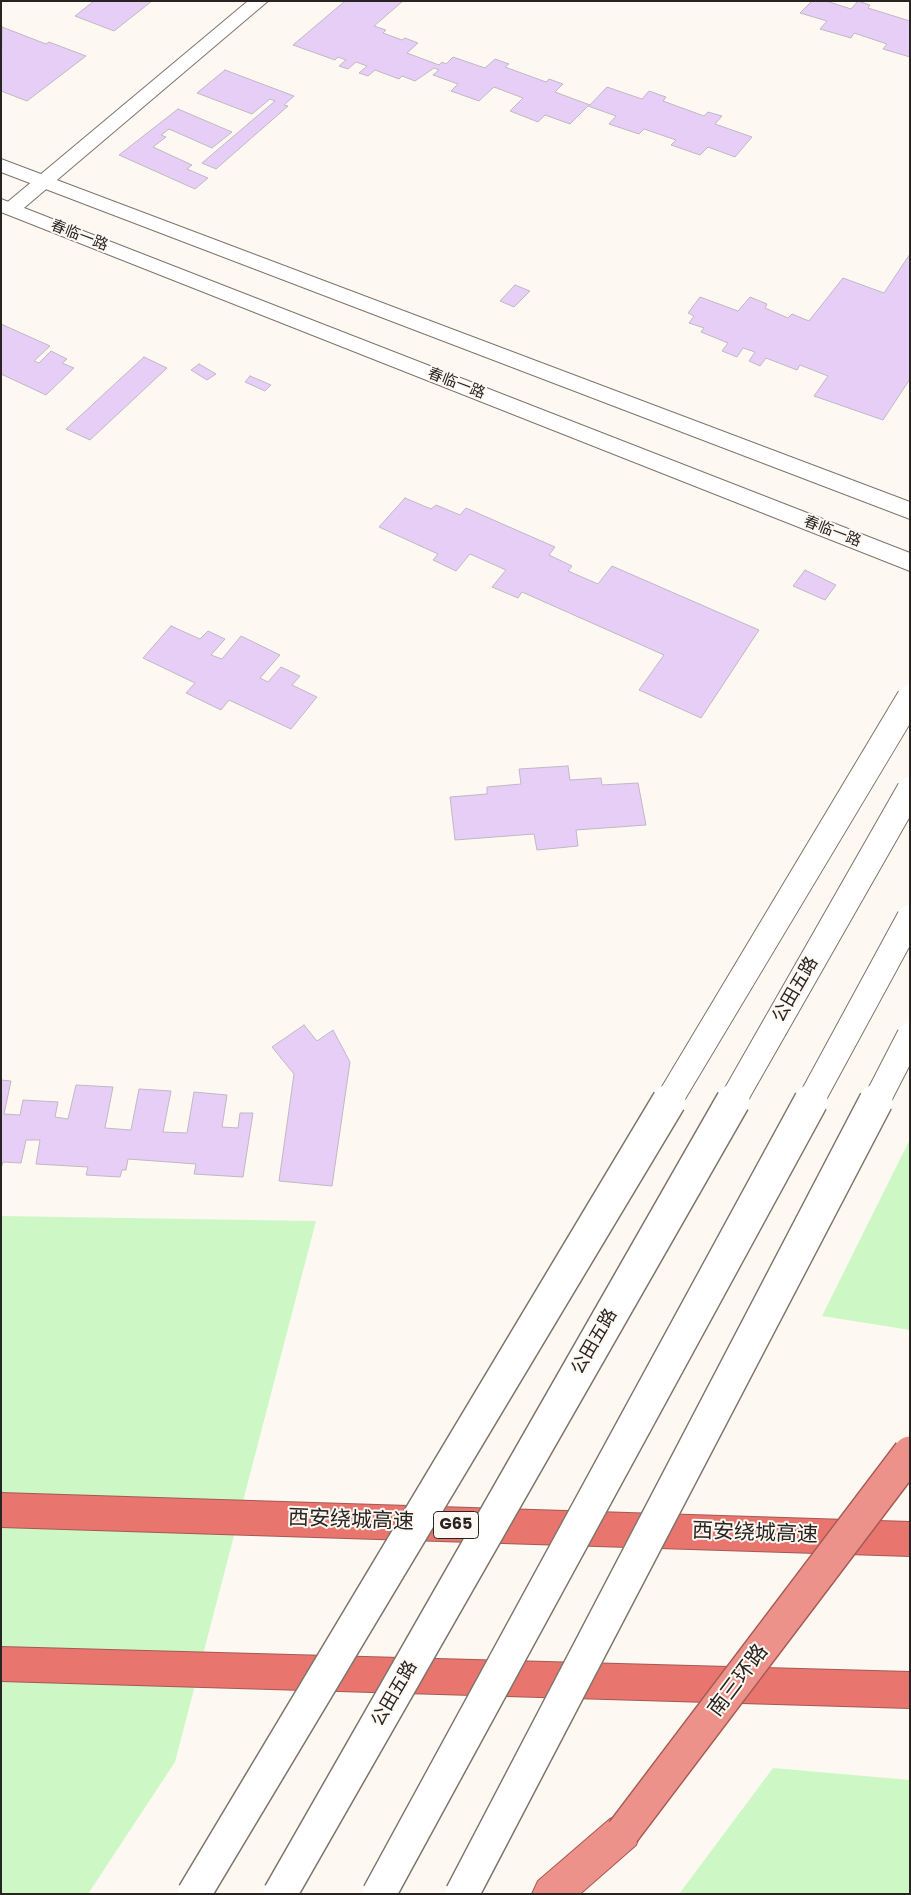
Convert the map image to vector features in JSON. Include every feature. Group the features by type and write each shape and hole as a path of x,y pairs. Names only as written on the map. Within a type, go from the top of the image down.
{"highway":[{"name":"南三环路","path":"551,1894 624,1832 910,1453"},
{"name":"西安绕城高速","path":"1,1510 910,1539"},
{"path":"1,1664 910,1690"}],"main road":[{"path":"6,207 45,181 259,1"},
{"path":"1,164 910,512"},
{"name":"春临一路","path":"6,207 910,562"},
{"path":"194,1894 910,698"},
{"name":"公田五路","path":"280,1894 910,790"},
{"path":"379,1894 910,918"},
{"path":"462,1894 910,1036"}],"green space":[{"path":"910,1139 910,1330 822,1316"},
{"path":"1,1216 316,1221 175,1762 88,1894 1,1894"},
{"path":"773,1768 910,1780 910,1894 679,1894"}],"building":[{"path":"94,1 152,1 114,31 75,16"},
{"path":"345,1 403,1 374,26 386,30 383,33 402,40 405,38 418,43 407,53 439,65 442,62 446,64 453,57 485,68 495,59 509,64 505,67 546,82 549,79 563,84 555,92 590,105 607,87 642,99 649,91 666,97 663,101 704,116 708,112 722,116 715,124 752,137 735,157 708,147 700,155 671,145 676,140 644,129 639,134 609,124 616,116 588,106 570,124 545,115 538,122 510,111 523,98 494,87 479,101 451,91 458,84 433,75 439,70 434,68 415,81 402,76 399,79 375,70 368,76 359,73 367,66 356,62 348,69 339,66 346,60 338,57 335,60 293,45"},
{"path":"812,1 826,1 851,9 858,1 870,5 868,8 910,21 910,57 883,49 887,44 854,33 851,38 820,29 827,21 800,13"},
{"path":"2,27 46,44 49,42 86,56 27,101 1,91"},
{"path":"225,70 294,96 284,105 288,106 216,169 202,163 275,101 270,99 252,114 197,93"},
{"path":"178,109 232,132 212,148 169,129 161,135 166,137 153,147 192,165 187,169 208,178 195,189 119,155"},
{"path":"910,254 910,379 883,420 814,396 828,376 800,365 797,370 766,358 760,366 749,361 755,352 743,348 737,357 722,351 728,343 701,332 704,328 689,323 694,316 688,313 700,297 738,311 750,297 767,304 765,308 788,318 792,314 809,321 843,278 884,293"},
{"path":"515,285 530,291 514,307 500,301"},
{"path":"1,324 50,346 34,361 39,363 51,351 67,359 62,363 74,368 46,395 1,374"},
{"path":"144,357 167,368 90,440 66,429"},
{"path":"199,364 216,374 207,380 191,370"},
{"path":"250,376 271,385 265,391 245,382"},
{"path":"405,498 431,509 436,505 460,515 466,508 555,547 549,555 572,566 568,571 598,584 612,566 759,630 701,718 639,690 664,655 522,592 518,598 492,587 506,570 470,554 456,571 433,560 438,554 379,527"},
{"path":"805,570 836,585 825,600 793,586"},
{"path":"171,626 200,639 208,631 225,639 211,655 222,659 241,636 280,655 260,678 268,682 281,667 300,676 292,685 317,697 291,729 229,700 221,710 186,693 195,683 143,658"},
{"path":"568,766 570,780 601,778 602,785 638,783 646,825 576,830 578,846 537,850 534,834 455,840 450,797 487,794 487,787 521,784 519,769"},
{"path":"304,1025 317,1041 333,1030 350,1062 332,1186 279,1181 294,1074 272,1047"},
{"path":"1,1080 11,1081 4,1114 20,1115 23,1100 58,1102 55,1117 68,1119 76,1085 113,1087 105,1128 131,1130 139,1089 171,1091 163,1132 187,1133 194,1092 227,1095 222,1127 238,1128 240,1113 253,1113 243,1177 194,1174 196,1164 128,1159 126,1170 122,1170 120,1177 86,1175 88,1167 36,1164 40,1140 26,1140 21,1163 3,1162 1,1168"}]}
